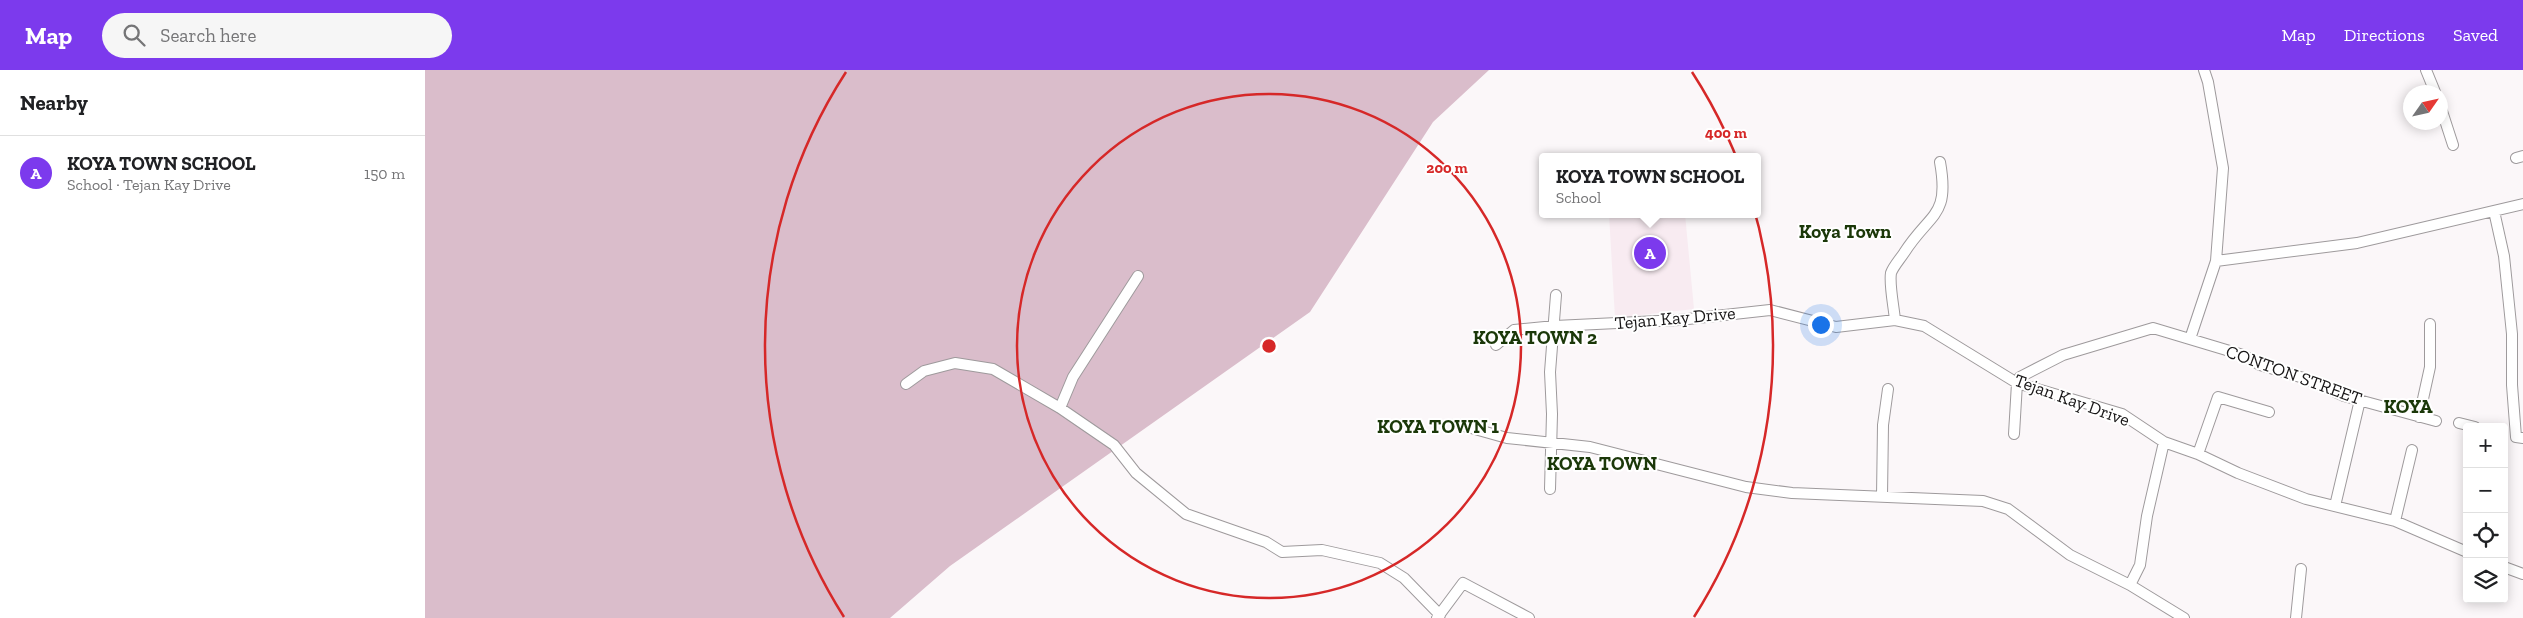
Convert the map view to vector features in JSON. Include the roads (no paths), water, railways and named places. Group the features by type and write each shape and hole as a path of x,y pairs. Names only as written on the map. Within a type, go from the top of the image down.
{"street":[{"path":"2190,339 2216,261 2223,168 2208,82 2204,70"},
{"path":"2426,70 2432,85"},
{"path":"2448,130 2453,145"},
{"path":"1895,320 1891,273 1917,232 1936,214 1942,203 1944,186 1940,162"},
{"path":"2216,261 2357,243 2523,204"},
{"path":"2494,211 2504,256 2512,334 2512,385 2519,437"},
{"path":"1060,408 1073,377 1138,276"},
{"path":"1550,489 1551,372 1556,296"},
{"name":"Tejan Kay Drive","path":"1496,345 1514,330 1555,326 1679,320 1770,310 1836,327 1895,320 1924,326 2017,383 2122,414 2164,442 2198,454 2247,476 2306,499 2395,521 2463,550"},
{"path":"2419,417 2430,367 2430,324"},
{"name":"CONTON STREET","path":"2017,383 2021,377 2063,355 2153,328 2243,355 2260,365 2307,379 2344,396 2436,421"},
{"path":"907,384 924,371 955,363 993,369 1060,408 1114,445 1136,473 1186,514 1266,542 1282,552 1322,550 1380,563 1404,578 1439,616 1463,583 1529,618"},
{"path":"2014,434 2017,383"},
{"path":"1882,496 1883,425 1888,389"},
{"path":"2198,454 2218,397 2269,412"},
{"path":"2335,506 2360,400"},
{"path":"2459,423 2463,424"},
{"path":"1457,424 1507,438 1590,447 1746,487 1792,493 1983,501 2008,509 2070,555 2130,585 2184,618"},
{"path":"2130,585 2140,565 2147,516 2164,442"},
{"path":"2395,521 2412,450"},
{"path":"2508,568 2523,574"},
{"path":"2296,618 2301,569"}],"place":[{"name":"KOYA TOWN SCHOOL","path":"1650,253"}],"district":[{"name":"Koya Town","path":"1845,231"},
{"name":"KOYA TOWN 2","path":"1535,337"},
{"name":"KOYA","path":"2408,406"},
{"name":"KOYA TOWN 1","path":"1438,426"},
{"name":"KOYA TOWN","path":"1602,463"}]}
